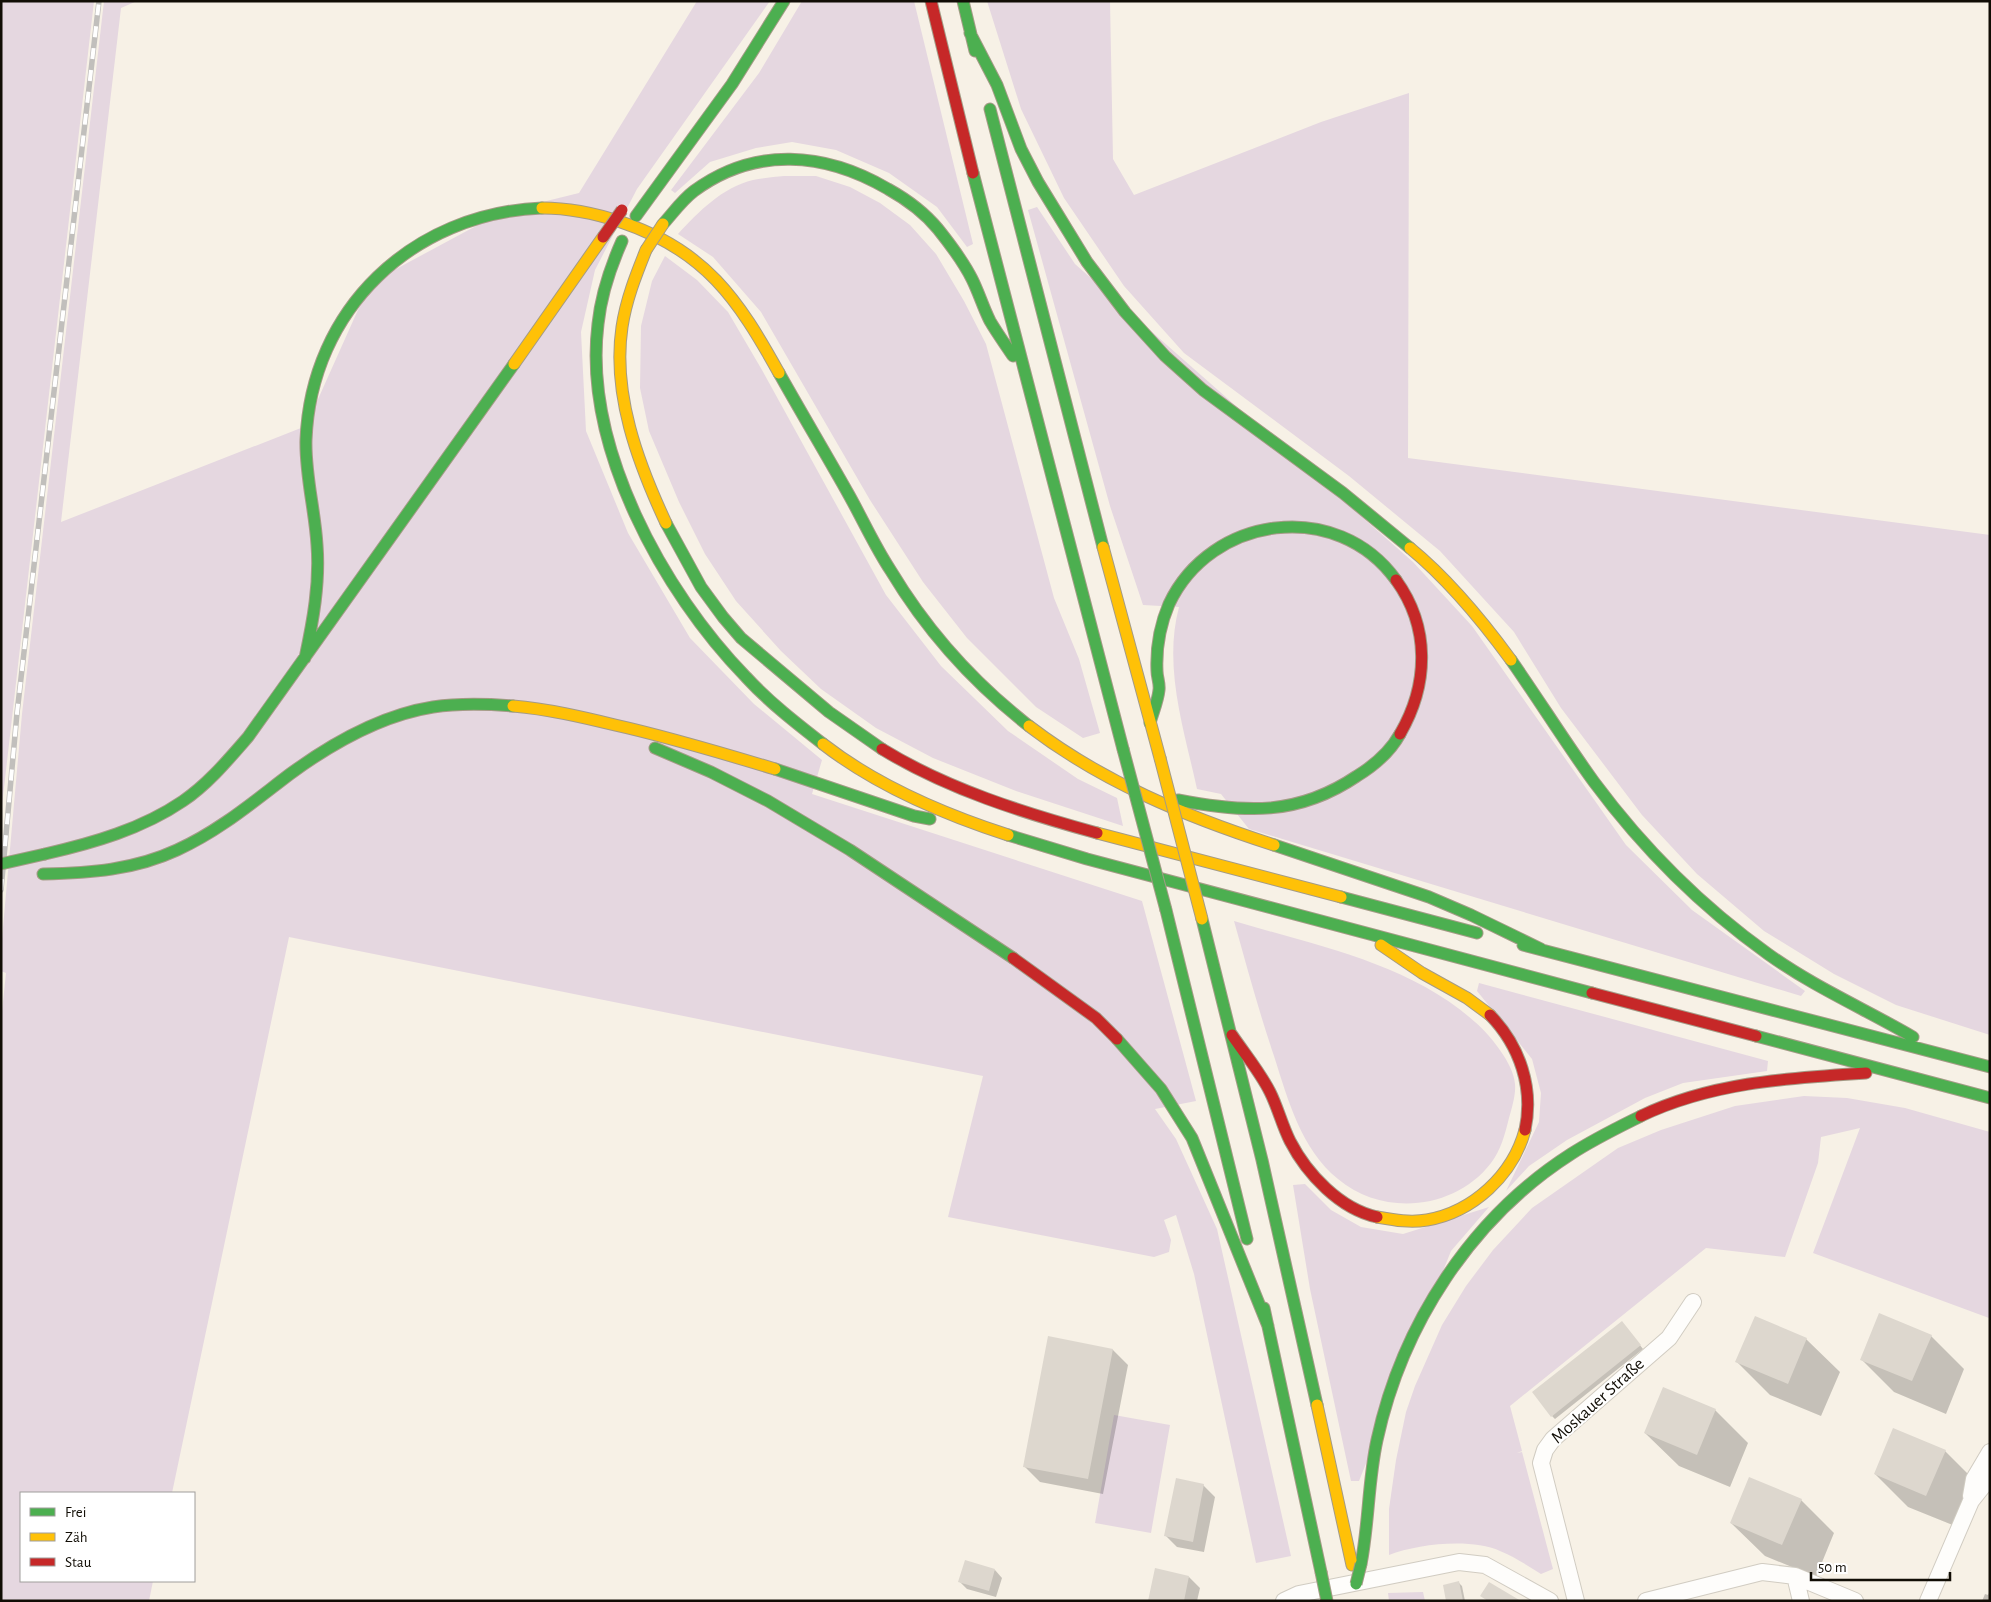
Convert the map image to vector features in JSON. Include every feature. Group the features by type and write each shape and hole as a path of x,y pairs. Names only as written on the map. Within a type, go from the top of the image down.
{"highway":[{"path":"784,1 770,26 636,216 622,241 609,271 600,308 595,361 600,402 619,474 631,507 668,580 695,619 743,676 771,702 806,731 872,776 917,799 1007,835 1097,862 1363,934 1990,1098"},
{"path":"931,1 966,150 1166,910 1222,1133 1268,1326 1328,1601"},
{"path":"963,1 983,80"},
{"path":"970,33 1004,100 1022,151 1044,195 1083,255 1126,314 1166,356 1213,399 1329,484 1413,550 1455,591 1490,631 1576,758 1612,806 1687,890 1719,918 1789,968 1833,995 1870,1013 1945,1055"},
{"path":"988,100 1080,462 1232,1035 1356,1565 1356,1588"},
{"path":"1024,372 993,327 971,277 954,249 936,227 917,209 889,189 854,172 824,162 794,159 765,161 737,170 706,184 681,202 663,224 646,250 633,281 626,308 620,350 625,399 633,441 650,488 670,532 709,599 736,632 823,709 855,732 901,760 943,780 1011,807 1132,844 1990,1067"},
{"path":"1,864 95,842 146,822 183,801 215,774 248,737 603,237 629,203 673,166"},
{"path":"305,658 317,597 318,553 308,471 306,426 313,388 326,349 340,321 370,283 389,267 419,244 458,226 479,218 527,209 552,208 584,211 626,224 671,243 709,273 742,309 891,572 919,614 952,656 980,686 1011,713 1084,765 1127,789 1215,826 1434,899 1541,949"},
{"path":"1127,789 1186,801 1236,808 1270,808 1310,800 1332,792 1364,772 1391,748 1409,718 1418,694 1422,676 1422,638 1401,585 1382,563 1355,543 1327,531 1274,527 1248,533 1225,544 1205,558 1187,575 1172,598 1163,621 1158,646 1157,671 1159,689 1150,722"},
{"path":"39,874 97,872 134,866 171,854 202,838 238,815 317,755 356,735 400,715 432,707 486,703 513,705 583,716 690,743 795,774 914,816 1007,835"},
{"path":"583,716 711,772 768,801 850,850 942,909 1096,1018 1132,1054 1161,1089 1192,1138 1268,1326"},
{"path":"1,870 18,872"},
{"path":"1232,1035 1270,1091 1291,1142 1310,1171 1348,1205 1372,1216 1393,1221 1417,1222 1442,1217 1467,1206 1492,1187 1517,1152 1525,1132 1528,1107 1525,1079 1517,1054 1504,1031 1482,1008 1458,992 1421,972 1363,934"},
{"path":"1356,1565 1367,1536 1372,1463 1380,1429 1403,1356 1430,1300 1458,1260 1484,1227 1516,1196 1553,1164 1593,1139 1679,1100 1730,1086 1778,1079 1891,1072"}],"street":[{"name":"Moskauer Straße","path":"1576,1601 1541,1463 1545,1450 1553,1439 1669,1338 1693,1302"},
{"path":"1971,1501 1974,1479 1990,1452"},
{"path":"1928,1601 1971,1501 1990,1477"},
{"path":"1284,1601 1299,1594 1459,1562 1485,1565 1550,1601"},
{"path":"1646,1601 1665,1599 1762,1572 1795,1576 1855,1601"},
{"path":"1795,1576 1802,1601"}],"shaded area":[{"path":"1,1 94,1 1,814"},
{"path":"104,1 137,1 121,8 61,522 306,426 370,283 502,212 579,193 697,1 770,1 637,189 595,270 581,332 586,431 628,533 690,638 754,704 822,760 812,794 1142,901 1196,1101 1155,1109 1176,1139 1217,1229 1291,1556 1256,1563 1194,1274 1176,1215 1164,1220 1171,1240 1169,1252 1154,1257 948,1217 983,1076 289,937 172,1492 20,1492 20,1582 153,1582 149,1601 1,1601 1,1021 6,973 1,971 1,950 22,714"},
{"path":"802,1 914,1 973,244 967,247 937,207 889,173 836,150 792,142 756,148 710,162 675,193 671,190 759,73"},
{"path":"987,1 1110,1 1113,159 1134,195 1321,122 1409,93 1408,458 1990,535 1990,1035 1896,1005 1834,974 1764,931 1697,874 1642,815 1561,708 1514,632 1440,551 1349,476 1184,353 1124,286 1064,198 1021,109"},
{"path":"784,176 816,176 850,187 880,203 910,225 936,254 964,301 986,344 1054,598 1079,659 1100,733 1083,738 1036,707 967,638 923,582 870,500 761,312 713,257 678,234 712,201 731,188 753,180"},
{"path":"1037,207 1075,264 1413,562 1472,626 1626,845 1692,910 1805,991 1801,996 1249,829 1221,794 1197,789 1181,721 1174,675 1173,652 1179,607 1143,605 1110,506 1028,210"},
{"path":"665,256 697,280 728,312 886,595 941,666 1008,731 1078,779 1117,798 1123,826 1016,791 933,758 876,728 821,689 781,651 736,601 705,554 679,502 649,431 640,388 641,326 652,281"},
{"path":"1234,921 1329,948 1392,971 1421,985 1449,1002 1487,1034 1506,1059 1514,1076 1515,1092 1500,1147 1491,1163 1476,1179 1458,1191 1439,1199 1418,1203 1397,1203 1376,1199 1356,1191 1338,1179 1325,1167 1314,1153 1297,1123 1263,1023"},
{"path":"1479,983 1768,1061 1767,1071 1683,1083 1645,1098 1567,1140 1529,1166 1506,1191 1539,1122 1541,1093 1532,1059 1477,991"},
{"path":"1804,1096 1847,1098 1905,1108 1990,1132 1989,1318 1813,1253 1860,1128 1821,1137 1818,1163 1785,1257 1706,1248 1510,1406 1522,1451 1517,1453 1522,1452 1553,1569 1541,1574 1506,1553 1474,1545 1429,1545 1389,1555 1389,1509 1396,1460 1406,1412 1415,1386 1442,1325 1466,1286 1493,1250 1532,1208 1618,1148 1661,1130 1735,1106"},
{"path":"1305,1184 1331,1210 1361,1227 1403,1234 1489,1207 1451,1251 1359,1481 1351,1481 1310,1289 1293,1185"},
{"path":"1114,1415 1170,1425 1151,1533 1095,1523"},
{"path":"1423,1592 1425,1601 1389,1601 1388,1593"}],"building":[{"path":"1879,1313 1932,1335 1912,1381 1860,1360"},
{"path":"1755,1316 1807,1338 1788,1384 1735,1362"},
{"path":"1622,1321 1641,1345 1551,1417 1532,1392"},
{"path":"1048,1336 1113,1349 1088,1479 1023,1467"},
{"path":"1663,1387 1716,1409 1697,1455 1644,1433"},
{"path":"1893,1428 1946,1450 1926,1496 1874,1474"},
{"path":"1749,1477 1802,1499 1782,1545 1730,1523"},
{"path":"1176,1478 1204,1484 1193,1542 1164,1536"},
{"path":"965,1560 995,1569 989,1591 958,1582"},
{"path":"1155,1568 1189,1576 1184,1601 1148,1601"},
{"path":"1459,1581 1463,1601 1446,1601 1443,1585"},
{"path":"1489,1582 1521,1601 1488,1601 1480,1596"}],"railway":[{"path":"1,890 17,713 99,1"}],"traffic: fast":[{"path":"636,216 732,84 784,1"},
{"path":"963,1 975,51"},
{"path":"970,33 997,85 1021,149 1038,182 1087,262 1125,312 1165,356 1203,390 1343,493 1410,548"},
{"path":"990,109 1103,547"},
{"path":"663,224 694,191 717,176 741,167 766,161 790,159 840,167 895,193 914,206 933,223 965,266 990,321 1013,356"},
{"path":"973,173 1123,749"},
{"path":"305,658 311,630 318,573 316,532 307,466 306,440 312,393 327,349 349,310 378,277 412,249 451,228 495,214 542,208"},
{"path":"622,241 610,271 601,303 598,324 597,371 603,419 616,467 635,514 659,560 686,603 715,642 764,695 823,744"},
{"path":"45,854 99,840 151,820 183,801 217,771 248,737 514,364"},
{"path":"779,373 880,553 905,593 953,655 989,692 1029,726"},
{"path":"666,523 701,587 741,638 829,712 882,749"},
{"path":"1150,723 1157,702 1159,688 1157,654 1159,637 1166,612 1188,574 1214,551 1244,536 1276,528 1309,528 1342,537 1371,554 1396,580"},
{"path":"1511,660 1594,782 1632,830 1696,896 1743,936 1785,966 1913,1037"},
{"path":"43,874 78,873 112,869 145,862 177,850 221,825 322,752 358,732 395,717 414,711 443,706 473,704 513,706"},
{"path":"1178,800 1249,809 1292,805 1335,789 1357,776 1382,758 1400,734"},
{"path":"655,748 711,772 768,801 850,850 1013,958"},
{"path":"1123,749 1166,910"},
{"path":"775,769 914,816 930,819"},
{"path":"1008,835 1087,859 1592,993"},
{"path":"1274,845 1429,897 1541,949"},
{"path":"1,864 45,854"},
{"path":"1341,897 1477,933"},
{"path":"1166,910 1247,1239"},
{"path":"1202,919 1262,1160 1317,1405"},
{"path":"1523,945 1990,1067"},
{"path":"1756,1036 1990,1098"},
{"path":"1117,1039 1161,1089 1192,1138 1268,1326"},
{"path":"1361,1564 1374,1455 1388,1397 1404,1356 1423,1316 1446,1278 1472,1242 1502,1210 1535,1180 1571,1154 1641,1116"},
{"path":"1264,1308 1321,1572"},
{"path":"1356,1584 1361,1564"},
{"path":"1321,1572 1327,1601"}],"traffic: slow":[{"path":"542,208 572,210 611,219 650,233 675,247 716,280 733,300 749,322 779,373"},
{"path":"646,250 663,224"},
{"path":"514,364 603,237"},
{"path":"646,250 626,307 622,327 621,377 624,403 637,452 666,523"},
{"path":"1103,547 1160,758"},
{"path":"1410,548 1438,573 1464,601 1511,660"},
{"path":"513,706 565,714 635,730 775,769"},
{"path":"1029,726 1086,764 1146,796 1177,810 1274,845"},
{"path":"823,744 888,786 959,818 1008,835"},
{"path":"1160,758 1202,919"},
{"path":"1097,833 1341,897"},
{"path":"1381,945 1422,973 1467,998 1490,1015"},
{"path":"1377,1217 1402,1221 1421,1221 1444,1216 1460,1209 1489,1189 1501,1176 1511,1162 1525,1130"},
{"path":"1317,1405 1352,1565"}],"traffic: jam":[{"path":"931,1 973,173"},
{"path":"603,237 622,210"},
{"path":"1396,580 1407,598 1415,617 1420,636 1422,656 1416,695 1410,715 1400,734"},
{"path":"882,749 959,788 1014,808 1097,833"},
{"path":"1013,958 1096,1018 1117,1039"},
{"path":"1592,993 1756,1036"},
{"path":"1490,1015 1509,1040 1522,1068 1528,1099 1525,1130"},
{"path":"1232,1035 1266,1085 1290,1141 1306,1166 1338,1198 1363,1213 1377,1217"},
{"path":"1641,1116 1695,1096 1723,1089 1780,1080 1866,1073"}]}
